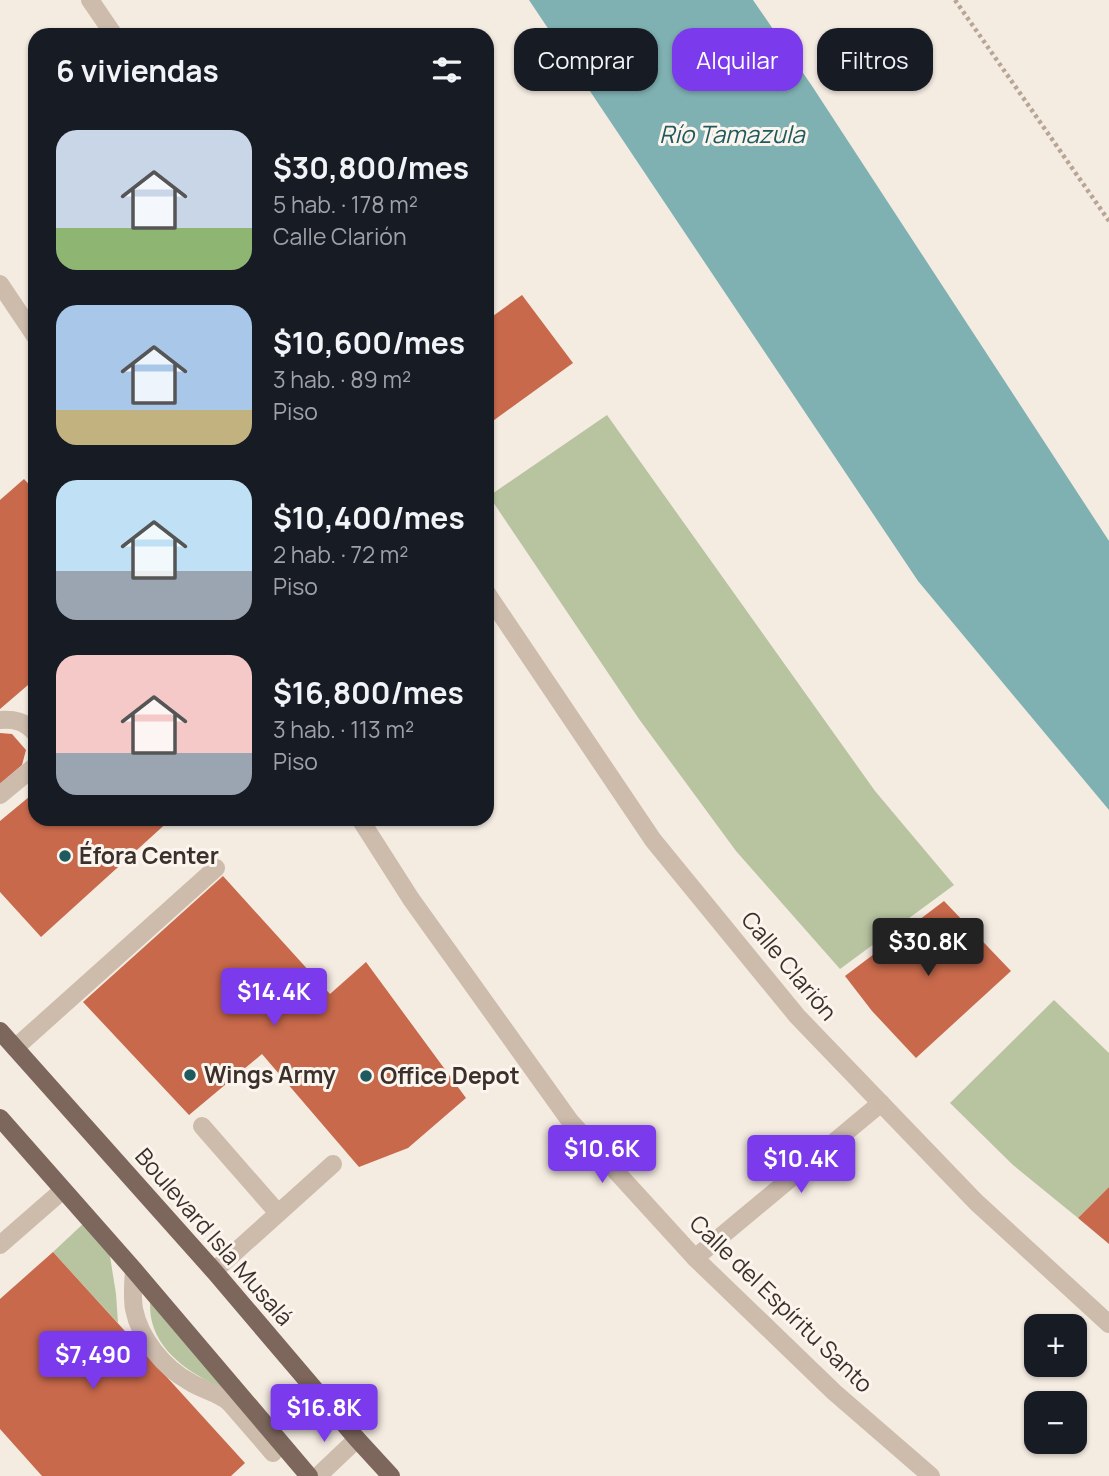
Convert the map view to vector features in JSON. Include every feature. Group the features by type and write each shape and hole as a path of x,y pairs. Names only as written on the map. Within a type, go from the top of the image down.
{"main road":[{"name":"Boulevard Isla Musalá","path":"0,1031 214,1271 388,1475"},
{"path":"0,1118 134,1270 234,1399 309,1476"}],"street":[{"path":"90,0 109,28"},
{"path":"0,285 28,326"},
{"name":"Calle Clarión","path":"494,604 653,840 797,1016 976,1202 1109,1324"},
{"path":"0,720 14,719 28,726"},
{"path":"0,795 28,771"},
{"name":"Calle del Espíritu Santo","path":"364,826 411,899 570,1121 695,1258 834,1392 930,1476"},
{"path":"15,1048 216,868"},
{"path":"695,1258 881,1104"},
{"path":"201,1126 278,1213"},
{"path":"214,1271 333,1164"},
{"path":"0,1245 63,1190"},
{"path":"134,1270 136,1319 148,1342 161,1359 182,1377 234,1399 273,1453"},
{"path":"318,1476 357,1439"}],"path":[{"path":"955,0 1109,221"}],"green space":[{"path":"607,415 875,791 954,885 840,969 736,851 639,719 494,503 494,493"},
{"path":"1054,1000 1109,1053 1109,1187 1078,1218 1013,1165 950,1103"},
{"path":"84,1223 109,1250 118,1323 53,1252"},
{"path":"150,1299 228,1391 193,1372 163,1346 152,1322"}],"water":[{"name":"Río Tamazula","path":"529,0 753,0 772,28 672,28 672,91 803,91 803,73 1109,541 1109,810 918,581 590,91 658,91 658,28 548,28"}],"building":[{"path":"522,295 573,363 494,420 494,315"},
{"path":"24,479 28,483 28,685 0,709 0,500"},
{"path":"0,733 12,734 26,750 22,765 0,784"},
{"name":"Éfora Center","path":"28,798 28,826 163,826 41,937 0,892 0,821"},
{"path":"223,876 330,994 366,962 466,1098 408,1148 359,1167 262,1054 189,1115 83,1002"},
{"path":"944,901 1011,971 916,1058 872,1011 845,976"},
{"path":"1109,1187 1109,1244 1078,1218"},
{"path":"53,1252 245,1463 231,1476 42,1476 0,1429 0,1299"}],"place":[{"name":"Éfora Center","path":"65,856"},
{"name":"Wings Army","path":"190,1075"},
{"name":"Office Depot","path":"366,1076"}]}
